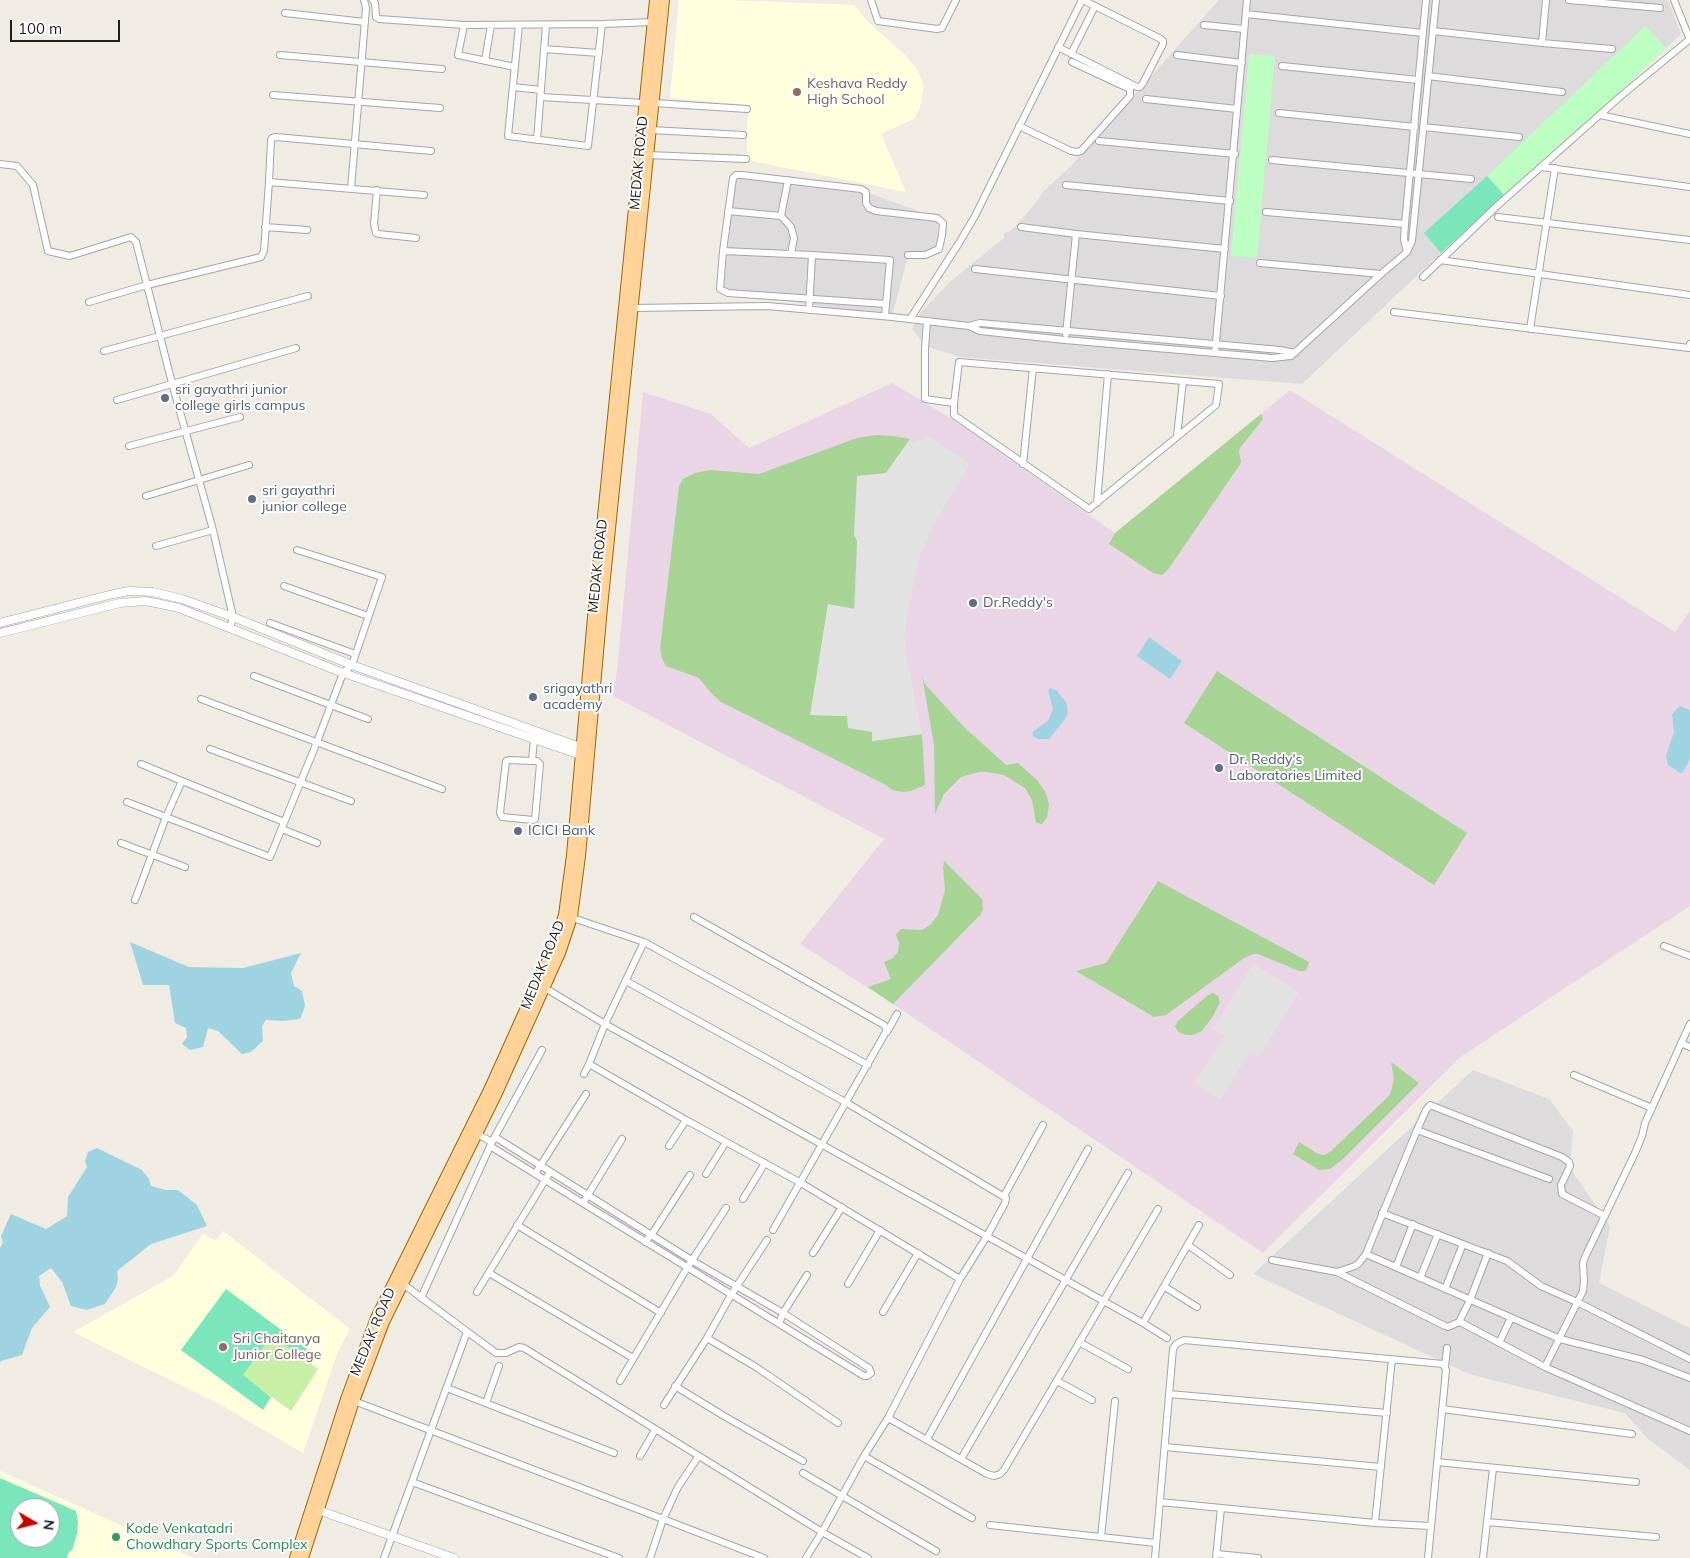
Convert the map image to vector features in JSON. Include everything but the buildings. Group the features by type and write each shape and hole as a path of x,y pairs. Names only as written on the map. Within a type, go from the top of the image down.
{"main road":[{"name":"MEDAK ROAD","path":"295,1558 346,1399 376,1318 489,1090 568,916 580,751 623,365 649,103 655,0"},
{"name":"MEDAK ROAD","path":"303,1558 354,1402 384,1322 477,1134 560,952 580,856 623,365 633,308 651,130 649,103 664,0"}],"street":[{"path":"351,189 366,8 364,0"},
{"path":"373,0 376,17 379,20 464,25 654,22"},
{"path":"871,0 878,21 937,29 942,28 956,0"},
{"path":"910,319 960,243 1058,47 1082,0 1163,41 1140,87 1058,47"},
{"path":"1216,349 1247,0"},
{"path":"1408,252 1404,240 1405,224 1426,0"},
{"path":"633,308 767,306 885,316 969,326 980,331 1065,340 1216,349 1280,350 1295,353 1381,274 1408,252 1412,241 1436,0"},
{"path":"1542,43 1546,0"},
{"path":"1569,0 1660,8"},
{"path":"1423,276 1542,166 1690,40 1674,0"},
{"path":"1071,54 1094,6"},
{"path":"285,13 365,22"},
{"path":"1246,14 1423,33"},
{"path":"519,25 508,136 588,146 602,24"},
{"path":"464,25 458,55 515,67"},
{"path":"485,61 491,25"},
{"path":"537,140 546,25"},
{"path":"1204,25 1244,29"},
{"path":"1433,31 1612,49"},
{"path":"544,49 599,53"},
{"path":"280,55 442,69"},
{"path":"1177,55 1242,63"},
{"path":"1019,126 1072,151 1081,151 1130,96 1130,89 1072,62"},
{"path":"1282,66 1418,80"},
{"path":"1428,76 1562,92"},
{"path":"513,87 593,100 747,109"},
{"path":"273,95 440,108"},
{"path":"1146,99 1237,109"},
{"path":"1279,113 1415,127"},
{"path":"1600,115 1690,134"},
{"path":"1423,127 1519,137"},
{"path":"651,130 744,136"},
{"path":"88,302 147,285 261,257 264,251 272,138 431,151"},
{"path":"1099,141 1234,154"},
{"path":"648,155 746,159"},
{"path":"1272,160 1471,180"},
{"path":"0,164 17,166 33,185 48,251 70,256 131,237 136,242 184,430 213,530 233,618 230,628"},
{"path":"1542,166 1690,187"},
{"path":"1530,329 1555,168"},
{"path":"886,304 728,293 720,289 733,178 736,175 861,190 866,192 866,202 869,208 876,211 937,218 943,222 939,249 925,255 908,255"},
{"path":"781,216 788,180"},
{"path":"269,182 424,195"},
{"path":"1066,185 1230,202"},
{"path":"378,190 374,224 376,232 379,234 416,238"},
{"path":"728,211 781,216 791,227 794,238 792,254"},
{"path":"1266,212 1405,224"},
{"path":"1498,217 1690,240"},
{"path":"266,227 307,230"},
{"path":"1021,227 1225,249"},
{"path":"1065,340 1076,234"},
{"path":"723,251 890,260 885,316"},
{"path":"809,310 812,255"},
{"path":"1440,260 1690,295"},
{"path":"1260,262 1381,274"},
{"path":"975,269 1221,296"},
{"path":"104,351 308,296"},
{"path":"1394,312 1689,348 1690,344"},
{"path":"927,321 925,399 954,403"},
{"path":"969,326 980,323 1066,331 1216,349"},
{"path":"117,400 296,348"},
{"path":"959,362 1219,384 1216,405 1091,508 1088,508 954,416 954,403 959,362"},
{"path":"1023,464 1033,368"},
{"path":"1097,503 1108,374"},
{"path":"1177,436 1183,380"},
{"path":"129,446 184,430 240,417"},
{"path":"146,496 249,465"},
{"path":"156,546 213,530"},
{"path":"127,802 270,857 302,781 343,673 352,665 382,578 297,550"},
{"path":"284,586 368,616"},
{"path":"0,623 113,594 129,591 153,592 182,599 580,751"},
{"path":"0,633 120,603 145,601 179,608 343,673 534,740 580,751"},
{"path":"270,622 355,654"},
{"path":"254,676 368,719"},
{"path":"201,698 442,789"},
{"path":"532,761 534,740"},
{"path":"210,749 302,781 351,801"},
{"path":"506,761 532,761 537,761 540,764 535,819 502,817 500,812 506,761"},
{"path":"141,764 283,825 317,843"},
{"path":"135,900 166,817 182,782"},
{"path":"121,842 185,866"},
{"path":"568,916 644,942 868,1065"},
{"path":"694,917 884,1025 887,1030 886,1033"},
{"path":"584,1074 605,1024 644,942"},
{"path":"1664,946 1690,956"},
{"path":"626,981 846,1103 1006,1198 987,1236 960,1279 888,1418 864,1456 806,1558"},
{"path":"545,988 605,1024 823,1144 1167,1338"},
{"path":"773,1230 897,1014"},
{"path":"1546,1367 1584,1286 1583,1263 1635,1153 1645,1123 1690,1024"},
{"path":"1681,1044 1690,1047"},
{"path":"420,1298 493,1142 542,1050"},
{"path":"589,1064 801,1183 960,1279"},
{"path":"1574,1075 1652,1108"},
{"path":"535,1174 586,1094"},
{"path":"1337,1272 1355,1266 1366,1254 1416,1130 1428,1107 1433,1105 1562,1157 1569,1162 1570,1166 1561,1185 1562,1194 1605,1216"},
{"path":"669,1146 686,1120"},
{"path":"1004,1196 1043,1125"},
{"path":"1416,1130 1549,1179"},
{"path":"477,1134 493,1142 541,1166 589,1194 736,1287 783,1313 869,1368 871,1373 864,1376 731,1295 544,1180 493,1142"},
{"path":"583,1203 622,1139"},
{"path":"706,1174 726,1142"},
{"path":"927,1439 1088,1149"},
{"path":"744,1200 765,1163"},
{"path":"477,1292 516,1225 550,1172"},
{"path":"961,1459 1128,1173"},
{"path":"645,1242 690,1175"},
{"path":"813,1253 842,1207"},
{"path":"620,1381 687,1268 726,1208"},
{"path":"888,1418 987,1474 994,1476 1000,1474 1158,1209"},
{"path":"1382,1213 1513,1264 1541,1286 1690,1359"},
{"path":"1396,1267 1413,1224"},
{"path":"516,1225 661,1314"},
{"path":"1143,1323 1199,1225"},
{"path":"848,1284 880,1230"},
{"path":"1420,1278 1438,1234"},
{"path":"664,1405 766,1240"},
{"path":"1445,1289 1463,1244"},
{"path":"1188,1245 1230,1275"},
{"path":"883,1312 918,1253"},
{"path":"1366,1254 1560,1339 1643,1360 1690,1378"},
{"path":"1272,1260 1337,1272 1445,1326 1451,1326 1459,1322 1488,1254"},
{"path":"489,1273 633,1358"},
{"path":"779,1324 783,1313 807,1275"},
{"path":"403,1284 496,1353 506,1353 519,1347 524,1348 698,1457 868,1558"},
{"path":"1165,1287 1197,1307"},
{"path":"1499,1343 1512,1318"},
{"path":"1459,1322 1546,1367 1690,1431"},
{"path":"384,1558 467,1332"},
{"path":"707,1338 756,1367 838,1423"},
{"path":"1155,1558 1174,1349 1180,1341 1440,1363 1445,1367"},
{"path":"1079,1342 1128,1369"},
{"path":"1428,1558 1447,1348"},
{"path":"1375,1523 1392,1359"},
{"path":"486,1403 499,1366"},
{"path":"1057,1381 1092,1400"},
{"path":"675,1386 803,1461"},
{"path":"447,1388 614,1452"},
{"path":"1169,1394 1386,1414"},
{"path":"354,1402 764,1558"},
{"path":"1101,1537 1115,1402"},
{"path":"1442,1409 1632,1434"},
{"path":"640,1456 656,1430"},
{"path":"1165,1447 1381,1467"},
{"path":"864,1456 972,1518"},
{"path":"650,1558 678,1487 698,1457"},
{"path":"1437,1462 1636,1482"},
{"path":"1483,1558 1492,1468"},
{"path":"803,1473 936,1551"},
{"path":"412,1482 619,1558"},
{"path":"1160,1502 1375,1523 1430,1526"},
{"path":"1220,1508 1217,1556 1258,1558"},
{"path":"318,1510 454,1558"},
{"path":"1487,1522 1656,1537"},
{"path":"990,1525 1156,1543"}],"shaded area":[{"name":"Keshava Reddy High School","path":"679,0 854,5 866,20 906,56 916,68 924,86 920,107 914,119 881,134 906,192 747,160 747,122 751,105 670,98"},
{"path":"1219,0 1668,0 1681,34 1593,117 1441,253 1302,384 960,357 925,346 912,329 920,313 952,280 1004,238 1004,233 1011,231 1044,191 1069,168"},
{"path":"736,175 866,192 937,218 939,249 908,255 892,317 723,291"},
{"name":"Dr. Reddy's Laboratories Limited","path":"892,383 957,422 1115,533 1290,390 1675,632 1690,611 1690,906 1459,1058 1263,1253 893,1004 800,944 884,839 613,696 617,672 643,392 711,414 749,448"},
{"path":"928,436 970,464 932,527 920,556 911,595 905,630 906,653 922,734 872,741 872,732 848,728 847,716 810,715 828,604 855,609 857,541 854,535 857,476 886,473 910,439 914,443"},
{"path":"1253,964 1299,992 1259,1057 1250,1052 1220,1100 1194,1084 1224,1036 1213,1029"},
{"path":"1473,1070 1549,1099 1573,1131 1570,1168 1610,1226 1599,1283 1690,1328 1690,1470 1648,1439 1625,1413 1469,1374 1253,1274"},
{"name":"Sri Chaitanya Junior College","path":"223,1231 350,1329 337,1354 303,1453 223,1406 73,1332 173,1276 203,1234 216,1241"},
{"path":"0,1471 194,1558 0,1558"}],"green space":[{"path":"1645,26 1666,48 1593,117 1504,195 1487,176"},
{"path":"1249,54 1275,56 1257,258 1231,256"},
{"path":"1487,176 1504,195 1441,253 1424,233"},
{"path":"1261,414 1263,419 1240,448 1241,462 1239,466 1167,571 1162,575 1153,573 1109,544 1115,533"},
{"path":"876,435 910,439 886,473 857,541 854,610 828,604 811,715 847,716 872,732 872,741 922,734 925,785 911,791 902,792 892,790 886,785 721,702 699,678 666,666 660,649 679,486 683,479 695,473 710,470 759,474 857,438"},
{"path":"1217,671 1467,833 1434,885 1184,723"},
{"path":"922,675 925,684 963,726 1006,765 1018,763 1037,780 1046,793 1049,805 1047,817 1042,824 1036,823 1032,800 1025,788 1004,775 987,772 979,772 961,777 944,794 935,814 934,745"},
{"path":"944,861 982,899 983,910 893,1004 868,987 891,979 884,962 893,958 898,952 899,943 896,934 901,929 922,930 930,925 938,915 945,890"},
{"path":"1158,881 1309,962 1307,969 1299,971 1258,954 1253,954 1244,958 1166,1015 1154,1017 1076,971 1106,963"},
{"path":"1213,993 1218,996 1220,1002 1202,1031 1193,1035 1178,1032 1175,1026 1178,1021 1208,995"},
{"path":"1391,1062 1419,1083 1343,1159 1330,1169 1319,1170 1293,1154 1299,1142 1318,1154 1325,1155 1331,1151 1390,1095 1394,1079"},
{"path":"226,1289 307,1349 301,1357 272,1335 243,1375 271,1397 263,1410 181,1350"},
{"path":"272,1335 318,1369 291,1411 242,1375"},
{"path":"0,1478 46,1498 10,1498 10,1548 60,1548 60,1504 76,1511 78,1522 73,1548 67,1558 0,1558"}],"water":[{"path":"1149,637 1182,661 1170,679 1137,656"},
{"path":"1050,688 1056,690 1066,702 1068,712 1066,718 1049,739 1038,739 1033,736 1032,732 1048,721 1053,709 1048,690"},
{"path":"1680,706 1690,710 1690,759 1683,772 1680,773 1668,765 1666,756 1674,732 1672,714"},
{"path":"130,942 189,967 243,968 301,953 291,973 294,986 302,991 305,1006 300,1019 266,1020 262,1026 263,1041 251,1052 242,1054 218,1031 208,1028 203,1047 190,1050 182,1044 187,1037 186,1028 175,1023 169,985 143,985"},
{"path":"97,1148 142,1170 149,1179 151,1186 166,1190 178,1190 197,1205 207,1226 151,1244 117,1271 116,1287 105,1304 87,1310 71,1306 62,1282 51,1268 39,1276 40,1285 50,1307 32,1328 22,1355 1,1361 0,1363 0,1248 3,1242 1,1236 11,1214 46,1229 67,1216 68,1197 87,1167 85,1161 88,1152"}],"place":[{"name":"Keshava Reddy High School","path":"797,92"},
{"name":"sri gayathri junior college girls campus","path":"165,398"},
{"name":"sri gayathri junior college","path":"252,499"},
{"name":"Dr.Reddy's","path":"973,603"},
{"name":"srigayathri academy","path":"533,697"},
{"name":"Dr. Reddy's Laboratories Limited","path":"1219,768"},
{"name":"ICICI Bank","path":"518,831"},
{"name":"Sri Chaitanya Junior College","path":"223,1347"},
{"name":"Kode Venkatadri Chowdhary Sports Complex","path":"116,1537"}]}
